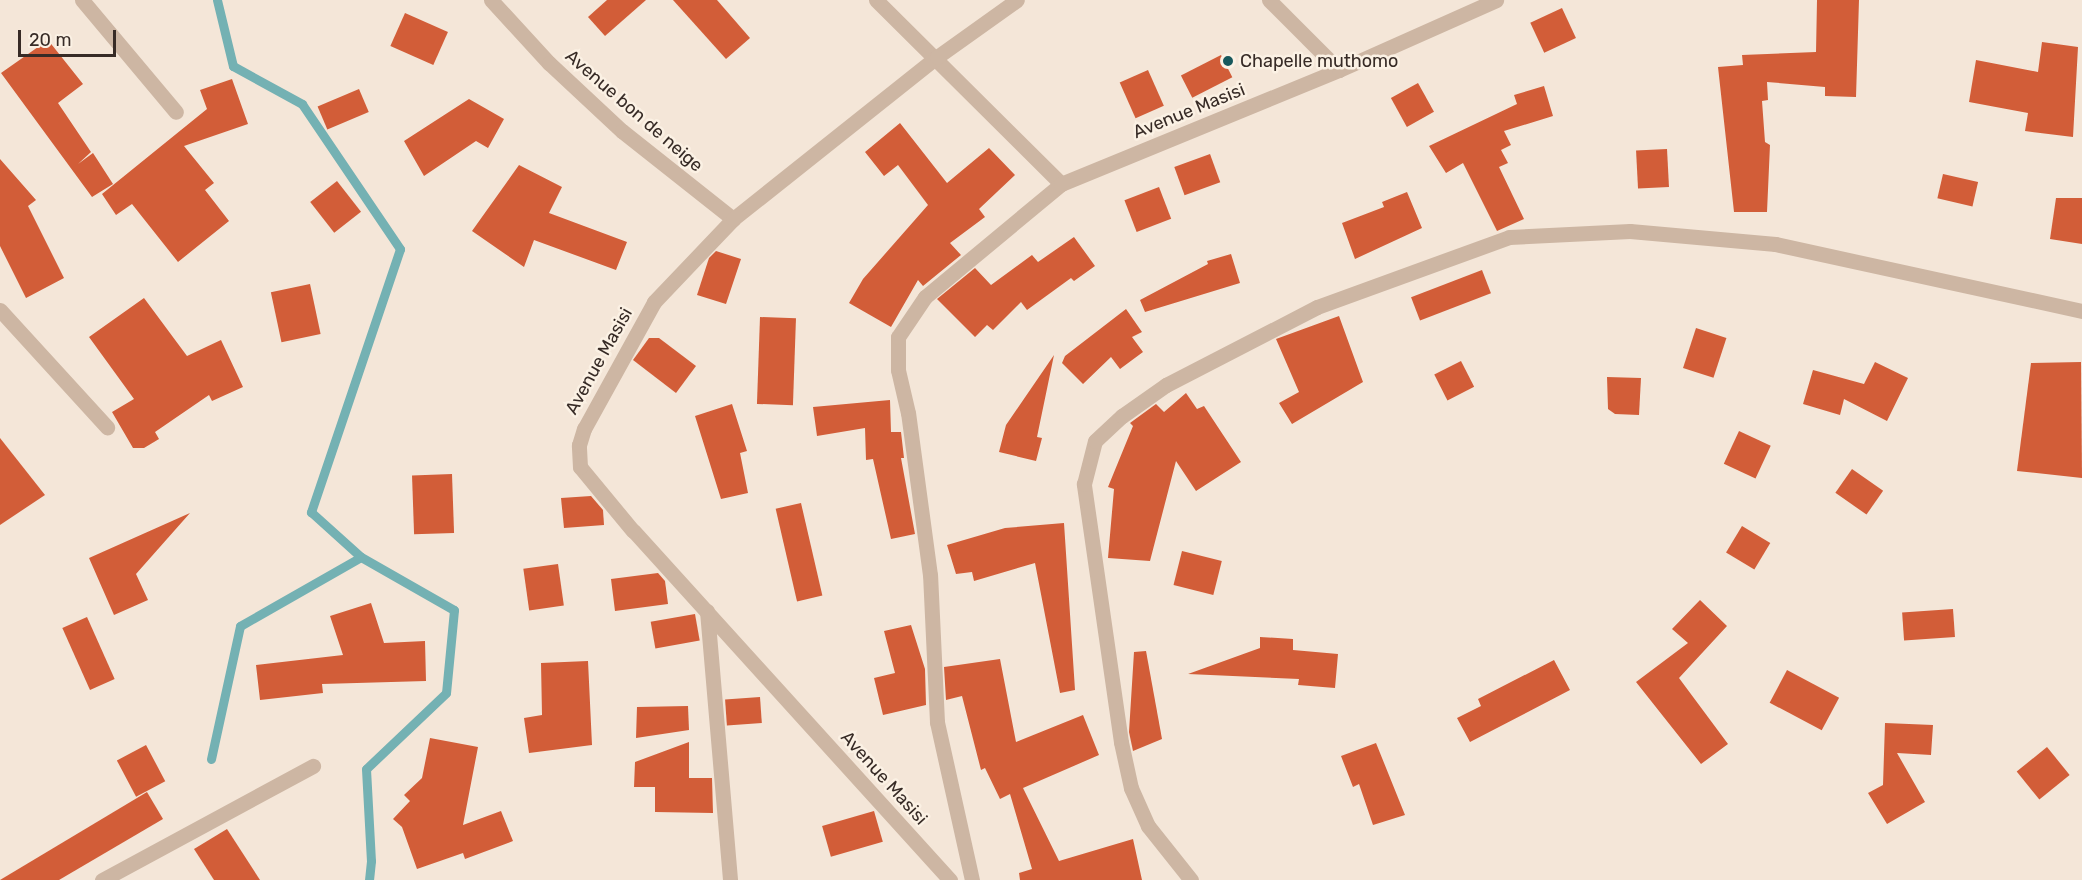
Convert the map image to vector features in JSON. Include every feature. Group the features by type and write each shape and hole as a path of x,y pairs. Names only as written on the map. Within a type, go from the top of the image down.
{"street":[{"path":"82,0 176,112"},
{"name":"Avenue bon de neige","path":"491,0 549,63 622,132 732,219"},
{"path":"876,0 937,57 1061,184"},
{"name":"Avenue Masisi","path":"950,880 580,467 579,445 584,429 654,302 732,219 937,57 1017,0"},
{"path":"1269,0 1339,70"},
{"name":"Avenue Masisi","path":"972,880 937,722 930,576 908,413 898,370 898,337 925,297 1061,184 1339,70 1496,0"},
{"path":"1191,880 1148,826 1131,788 1121,742 1084,484 1095,441 1122,416 1166,385 1317,307 1509,237 1630,231 1775,244 2082,311"},
{"path":"0,310 107,428"},
{"path":"707,611 730,880"},
{"path":"102,880 313,766"}],"building":[{"path":"607,0 646,0 605,36 588,17"},
{"path":"673,0 717,0 750,38 726,59"},
{"path":"1817,0 1859,0 1856,97 1825,96 1825,87 1767,82 1768,100 1762,101 1765,142 1770,145 1767,212 1734,212 1718,67 1743,65 1742,55 1816,52"},
{"path":"1562,8 1576,38 1544,53 1530,23"},
{"path":"405,13 448,32 433,65 390,46"},
{"path":"48,40 83,84 58,103 91,152 78,164 93,153 113,184 92,197 1,73"},
{"path":"2042,42 2078,47 2073,137 2025,131 2028,113 1969,102 1976,60 2038,72"},
{"path":"1221,55 1232,77 1192,98 1181,75"},
{"path":"1148,70 1164,106 1136,118 1120,83"},
{"path":"232,79 248,124 184,146 214,183 205,190 229,221 178,262 132,204 116,215 102,194 207,109 200,90"},
{"path":"1418,83 1434,112 1407,127 1391,98"},
{"path":"1544,86 1553,116 1504,131 1511,145 1501,150 1508,163 1499,167 1524,219 1497,231 1463,163 1446,173 1429,146 1517,104 1514,95"},
{"path":"359,89 369,112 327,130 318,107"},
{"path":"469,99 504,119 488,148 476,141 424,176 404,141"},
{"path":"900,123 947,183 989,148 1015,175 979,209 985,217 950,243 961,255 923,286 918,280 891,327 849,303 863,279 928,205 898,165 884,176 865,152"},
{"path":"1667,149 1669,187 1638,189 1636,151"},
{"path":"1210,154 1220,182 1185,195 1174,167"},
{"path":"0,159 36,200 28,206 64,278 26,298 0,246"},
{"path":"519,165 562,187 549,213 627,242 616,270 534,240 524,267 472,231"},
{"path":"1943,174 1978,182 1972,206 1937,198"},
{"path":"337,181 361,212 334,233 310,202"},
{"path":"1159,187 1171,219 1137,232 1124,200"},
{"path":"1407,192 1422,228 1355,259 1342,223 1384,207 1382,202"},
{"path":"2056,198 2082,198 2082,244 2050,239"},
{"path":"1074,237 1095,266 1074,281 1071,278 1027,310 1021,302 993,330 987,325 975,337 937,299 975,268 991,285 1032,255 1038,262"},
{"path":"716,251 741,259 726,304 697,295 709,258"},
{"path":"1231,254 1240,283 1145,312 1140,300 1208,264 1207,261"},
{"path":"1482,270 1491,293 1420,321 1411,297"},
{"path":"310,284 321,334 281,342 271,292"},
{"path":"144,298 187,356 221,340 243,387 212,401 209,395 155,432 159,439 144,448 133,448 112,412 134,399 89,337"},
{"path":"1126,309 1142,332 1132,337 1143,352 1120,369 1111,357 1083,384 1062,363 1065,356"},
{"path":"1339,316 1363,382 1292,424 1279,403 1299,392 1276,339"},
{"path":"760,317 796,318 793,405 757,404"},
{"path":"1696,328 1726,338 1713,378 1683,368"},
{"path":"649,338 659,338 696,366 676,393 633,360"},
{"path":"1054,355 1037,437 1042,438 1036,461 999,452 1006,425"},
{"path":"1461,361 1474,387 1447,400 1434,375"},
{"path":"1875,362 1908,378 1887,421 1844,399 1840,415 1803,404 1813,370 1864,384"},
{"path":"2081,362 2082,478 2017,471 2031,363"},
{"path":"1607,377 1641,378 1639,415 1615,414 1608,409"},
{"path":"1186,393 1197,409 1204,406 1241,462 1196,491 1176,461 1150,561 1108,558 1114,489 1108,487 1133,426 1130,423 1156,404 1164,412"},
{"path":"890,400 891,432 901,432 904,458 901,458 915,534 891,539 873,459 866,460 865,428 817,436 813,407"},
{"path":"732,404 747,451 740,453 748,493 721,499 695,416"},
{"path":"1739,431 1771,446 1756,478 1724,464"},
{"path":"0,438 45,495 0,525"},
{"path":"1852,469 1883,491 1866,515 1835,493"},
{"path":"452,474 454,533 414,534 412,475"},
{"path":"591,496 603,510 604,525 564,528 561,498"},
{"path":"801,503 822,596 797,601 776,509"},
{"path":"190,513 136,574 148,600 114,615 89,558"},
{"path":"1064,523 1075,690 1060,693 1035,563 974,581 972,572 956,574 947,545 1005,528"},
{"path":"1742,526 1770,543 1754,570 1726,553"},
{"path":"1182,551 1222,561 1213,595 1174,585"},
{"path":"558,564 564,606 529,610 523,569"},
{"path":"658,573 665,581 668,604 615,611 611,579"},
{"path":"1700,600 1727,626 1679,678 1728,744 1701,764 1636,682 1688,643 1672,629"},
{"path":"371,603 384,643 425,641 426,681 322,684 323,693 260,700 256,665 343,655 330,616"},
{"path":"1953,609 1955,637 1904,640 1902,613"},
{"path":"695,614 700,641 655,648 651,622"},
{"path":"87,617 115,679 90,690 62,628"},
{"path":"911,625 925,669 926,705 883,715 874,678 895,673 884,631"},
{"path":"1260,637 1293,639 1293,650 1338,654 1335,688 1298,685 1299,679 1188,674 1260,648"},
{"path":"1146,651 1162,739 1133,751 1129,732 1134,652"},
{"path":"1000,659 1016,742 1083,715 1099,755 1023,788 1059,861 1133,839 1142,880 1020,880 1019,873 1032,869 1010,794 1000,799 985,768 981,770 962,696 946,700 944,667"},
{"path":"1554,660 1570,690 1470,742 1457,718 1481,706 1478,699"},
{"path":"588,661 592,745 529,753 524,718 542,715 541,663"},
{"path":"1787,670 1839,698 1822,730 1770,703"},
{"path":"760,697 762,723 727,725 725,699"},
{"path":"688,706 689,730 636,738 637,707"},
{"path":"1885,723 1933,725 1931,755 1897,753 1925,802 1887,824 1868,793 1883,785"},
{"path":"430,738 478,747 463,825 501,811 513,841 465,859 463,853 417,869 402,827 393,819 410,801 404,795 422,778"},
{"path":"689,742 689,778 712,778 713,813 655,812 655,787 634,787 635,762"},
{"path":"1376,743 1405,815 1373,825 1359,784 1353,787 1341,756"},
{"path":"146,745 165,781 136,797 117,760"},
{"path":"2047,747 2070,775 2039,800 2017,772"},
{"path":"147,792 163,819 59,880 0,880"},
{"path":"874,811 883,842 831,857 822,826"},
{"path":"227,829 260,880 214,880 194,849"}],"waterway":[{"path":"217,0 233,66 302,104 400,249 311,512 361,557 454,610 446,693 366,769 371,861 369,880"},
{"path":"211,759 240,626 361,557"}],"place":[{"name":"Chapelle muthomo","path":"1228,61"}]}
